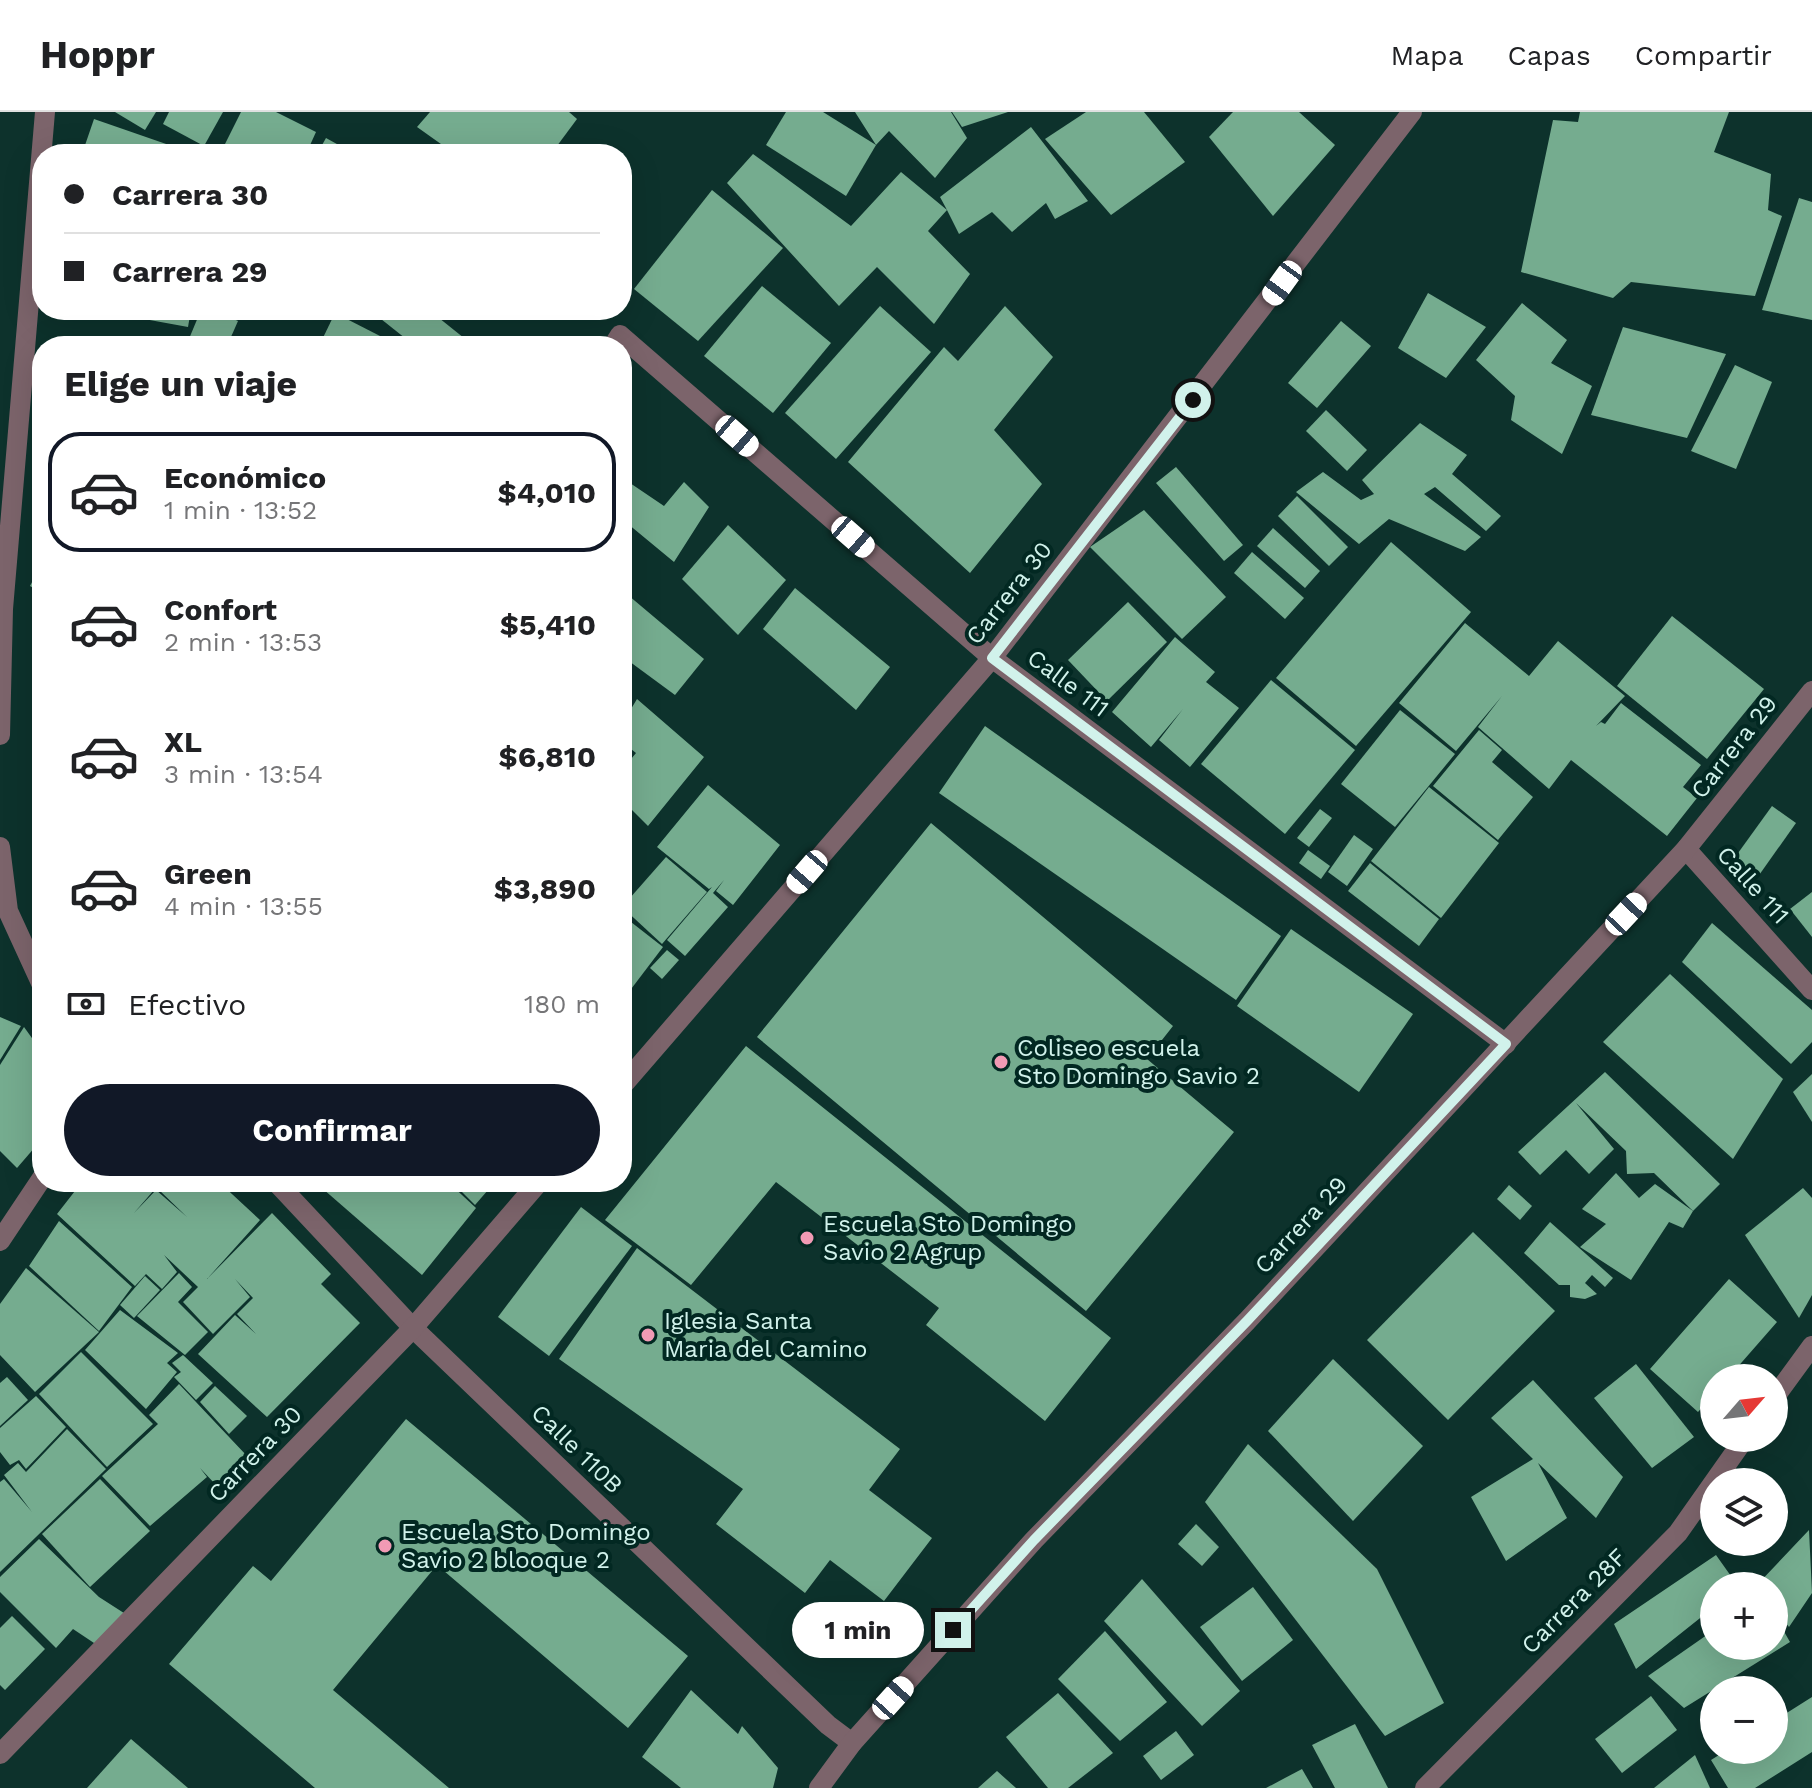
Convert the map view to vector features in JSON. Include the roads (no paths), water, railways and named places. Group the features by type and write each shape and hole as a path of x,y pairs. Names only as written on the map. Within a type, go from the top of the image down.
{"street":[{"path":"42,144 45,112"},
{"name":"Carrera 30","path":"632,1074 992,658 1412,112"},
{"path":"0,735 3,609 32,266"},
{"name":"Calle 111","path":"632,354 992,658 1506,1044"},
{"name":"Carrera 29","path":"819,1788 852,1743 1034,1540 1247,1321 1686,849 1812,691"},
{"path":"0,847 8,911 32,963"},
{"name":"Calle 111","path":"1686,849 1812,990"},
{"path":"0,1241 33,1192"},
{"name":"Calle 110B","path":"285,1192 413,1328 828,1725 852,1743"},
{"name":"Carrera 30","path":"0,1754 413,1328 530,1192"},
{"path":"1788,1379 1812,1346"},
{"name":"Carrera 28F","path":"1425,1788 1678,1533 1735,1452"}],"place":[{"name":"Coliseo escuela Sto Domingo Savio 2","path":"1001,1062"},
{"name":"Escuela Sto Domingo Savio 2 Agrup","path":"807,1238"},
{"name":"Iglesia Santa Maria del Camino","path":"648,1335"},
{"name":"Escuela Sto Domingo Savio 2 blooque 2","path":"385,1546"}]}
